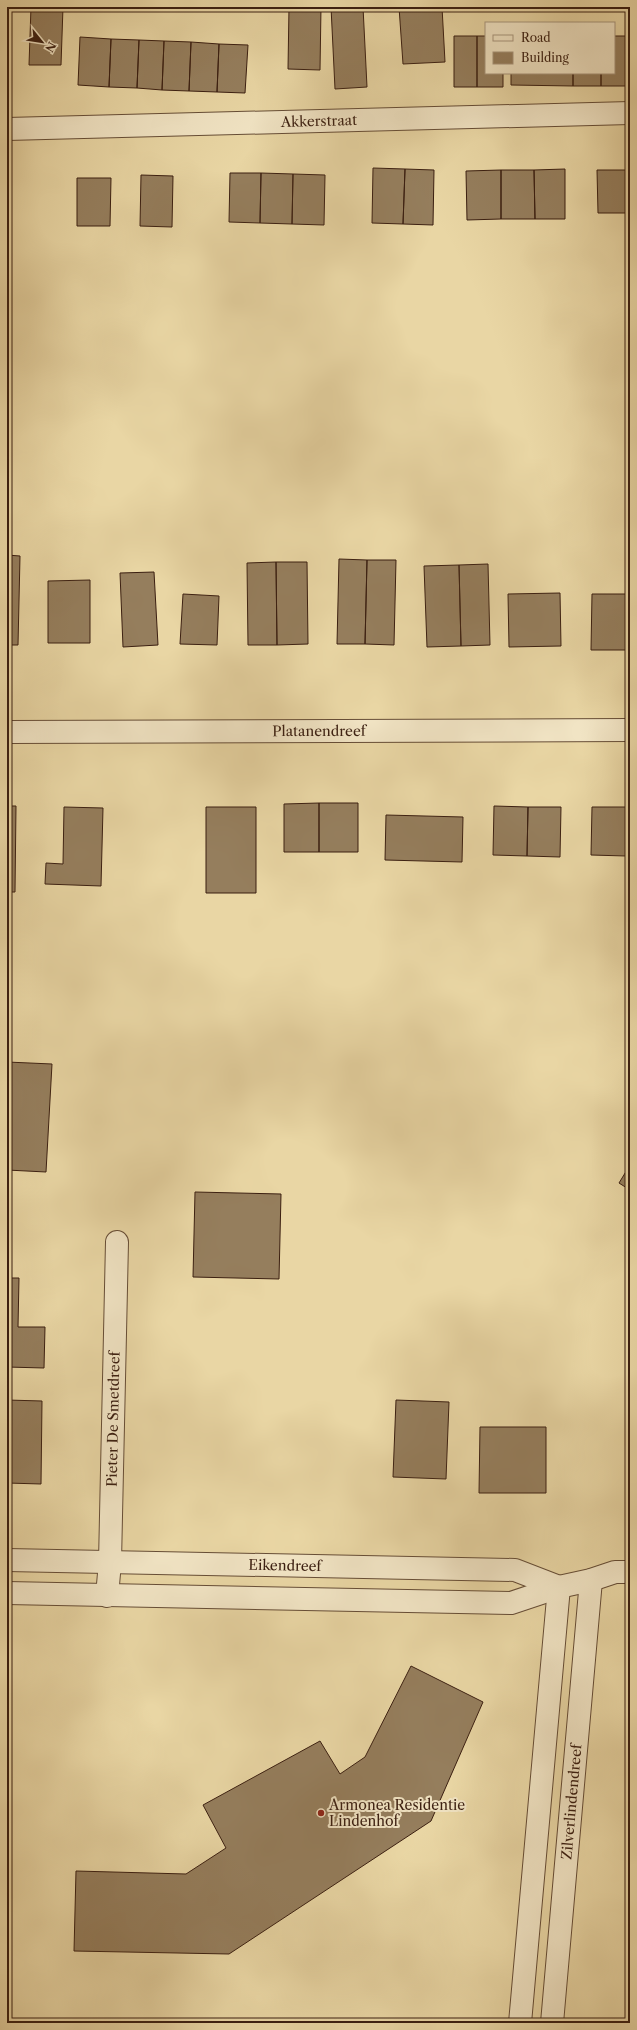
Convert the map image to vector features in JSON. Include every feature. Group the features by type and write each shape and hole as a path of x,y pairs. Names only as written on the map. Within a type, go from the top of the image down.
{"street":[{"name":"Akkerstraat","path":"7,129 630,113"},
{"name":"Platanendreef","path":"7,732 630,730"},
{"name":"Pieter De Smetdreef","path":"107,1596 110,1562 117,1242"},
{"name":"Eikendreef","path":"7,1560 515,1570 559,1587"},
{"path":"7,1593 511,1603 559,1587 591,1580 615,1572 630,1572"},
{"name":"Zilverlindendreef","path":"552,2023 591,1580"},
{"path":"520,2023 559,1587"}],"building":[{"path":"31,7 63,7 61,65 29,65"},
{"path":"289,7 321,7 320,70 288,69"},
{"path":"331,7 363,7 367,87 335,89"},
{"path":"399,7 442,7 445,62 403,64"},
{"path":"454,36 477,36 477,87 454,87"},
{"path":"477,36 485,36 485,74 503,74 503,87 477,87"},
{"path":"615,36 628,36 627,86 601,86 601,74 615,74"},
{"path":"80,37 111,39 109,87 78,85"},
{"path":"111,39 139,40 137,88 109,87"},
{"path":"139,40 164,41 162,90 137,88"},
{"path":"164,41 191,42 189,91 162,90"},
{"path":"191,42 219,44 217,92 189,91"},
{"path":"219,44 248,45 245,93 217,92"},
{"path":"511,74 573,74 573,86 511,85"},
{"path":"573,74 601,74 601,86 573,86"},
{"path":"373,168 405,169 403,224 372,223"},
{"path":"405,169 434,170 433,225 403,224"},
{"path":"565,169 565,219 535,219 534,170"},
{"path":"501,170 534,170 535,219 501,219"},
{"path":"501,170 501,219 467,220 466,171"},
{"path":"597,170 627,170 627,213 598,213"},
{"path":"627,170 630,170 630,213 627,213"},
{"path":"230,173 261,173 260,223 229,222"},
{"path":"261,173 293,174 292,224 260,223"},
{"path":"293,174 325,175 324,225 292,224"},
{"path":"141,175 173,176 172,227 140,226"},
{"path":"77,178 111,178 110,226 77,226"},
{"path":"7,555 20,556 18,645 7,645"},
{"path":"339,559 367,560 365,644 337,644"},
{"path":"367,560 396,560 394,645 365,644"},
{"path":"276,562 307,562 308,644 277,645"},
{"path":"276,562 277,645 248,645 247,563"},
{"path":"488,564 490,645 461,646 459,565"},
{"path":"459,565 461,646 427,647 424,566"},
{"path":"154,572 158,645 123,647 120,573"},
{"path":"90,580 90,643 48,643 48,581"},
{"path":"560,593 561,646 509,647 508,594"},
{"path":"183,594 219,596 217,645 180,644"},
{"path":"592,594 630,594 630,650 591,650"},
{"path":"319,803 358,803 358,852 319,852"},
{"path":"319,803 319,852 284,852 284,804"},
{"path":"7,806 16,806 15,892 7,892"},
{"path":"494,806 528,807 527,856 493,855"},
{"path":"64,807 103,808 101,886 45,884 46,863 63,864"},
{"path":"206,807 256,807 256,893 206,893"},
{"path":"528,807 561,807 560,857 527,856"},
{"path":"592,807 627,807 626,856 591,855"},
{"path":"627,807 630,808 630,856 626,856"},
{"path":"386,815 463,817 462,862 385,860"},
{"path":"7,1062 52,1064 46,1172 7,1170"},
{"path":"630,1165 630,1190 619,1183"},
{"path":"195,1192 281,1194 279,1279 193,1277"},
{"path":"7,1278 19,1278 18,1327 45,1327 44,1368 7,1367"},
{"path":"7,1400 42,1401 41,1484 7,1483"},
{"path":"396,1400 449,1402 446,1479 393,1477"},
{"path":"480,1427 546,1427 546,1493 479,1493"},
{"path":"7,1666 9,1666 8,1721 7,1721"},
{"name":"Armonea Residentie Lindenhof","path":"411,1666 483,1702 431,1821 229,1954 74,1951 76,1871 186,1874 226,1848 203,1805 320,1741 340,1774 365,1757"}],"place":[{"name":"Armonea Residentie Lindenhof","path":"321,1813"}]}
